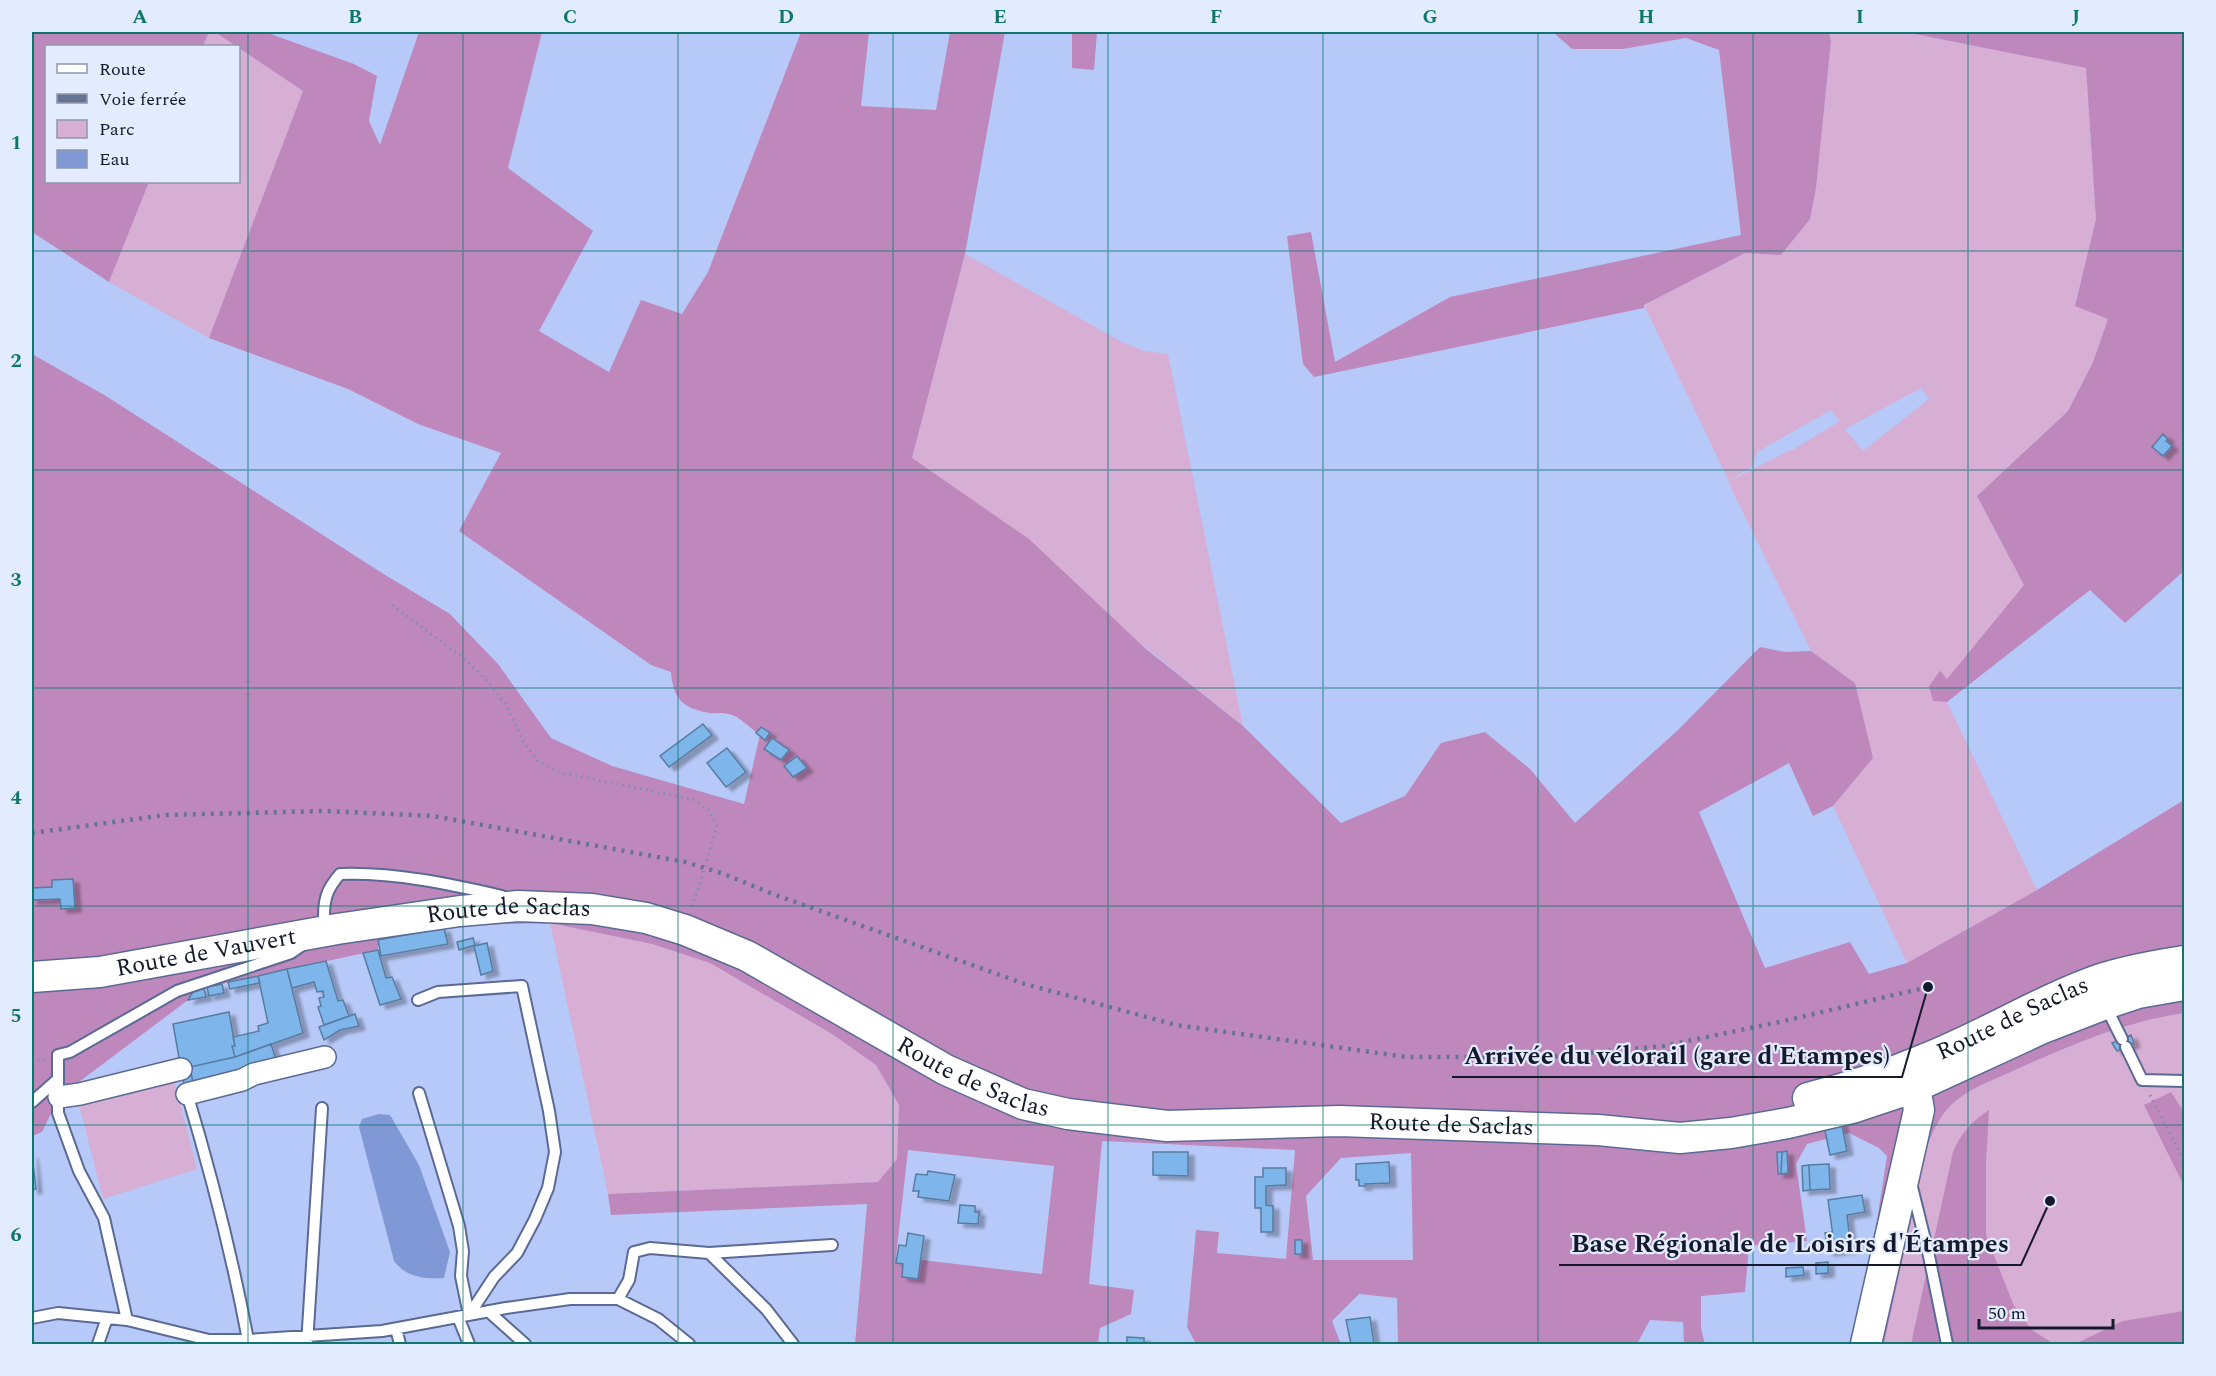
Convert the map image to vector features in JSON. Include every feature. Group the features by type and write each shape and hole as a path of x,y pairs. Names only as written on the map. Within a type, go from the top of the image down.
{"main road":[{"name":"Route de Saclas","path":"379,924 460,911 543,906 592,909 646,918 685,930 747,956 956,1075 1023,1104 1068,1114 1167,1126 1339,1121 1598,1130 1680,1138 1731,1133 1852,1108 1920,1073 2033,1008 2103,979 2149,967 2184,979"},
{"name":"Route de Vauvert","path":"32,977 100,972 326,926 379,924"},
{"name":"Route de Saclas","path":"1920,1073 2105,1004 2184,979"},
{"path":"1866,1344 1919,1110 1920,1073"}],"street":[{"path":"59,1088 80,1094 184,1082 242,1080 254,1074 325,1057"}],"lane":[{"path":"127,1320 104,1218 79,1171 58,1113 58,1055 70,1052 177,991 291,953 326,926 324,899 330,885 340,874 447,884 543,906"},
{"path":"418,1000 438,992 522,986 549,1111 555,1152 548,1188 535,1220 517,1253 494,1277 464,1316"},
{"path":"2105,1004 2142,1080 2184,1081"},
{"path":"184,1082 209,1168 236,1278 248,1340"},
{"path":"32,1102 59,1088"},
{"path":"419,1093 459,1226 463,1251 460,1276 469,1344"},
{"path":"308,1340 322,1108"},
{"path":"1906,1162 1947,1344"},
{"path":"618,1299 629,1280 634,1252 650,1248 710,1253 832,1245"},
{"path":"710,1253 766,1309 793,1344"},
{"path":"32,1318 58,1313 127,1320 208,1342 308,1340 396,1329 488,1311 570,1299 618,1299 657,1319 689,1344"},
{"path":"488,1311 525,1344"},
{"path":"98,1344 108,1318"},
{"path":"396,1329 400,1344"}],"path":[{"path":"392,605 466,660 488,682 506,705 524,743 538,761 558,772 695,800 710,811 717,827 685,930"},
{"path":"2142,1080 2184,1160"}],"green space":[{"path":"209,32 215,32 235,45 203,45"},
{"path":"1829,32 1905,32 2086,68 2096,219 2075,305 2108,319 2093,362 2068,411 1977,496 2024,585 1947,680 1933,701 1947,702 2037,890 1907,963 1833,806 1873,758 1855,683 1811,651 1728,482 1791,451 1840,421 1831,410 1757,452 1753,466 1729,481 1644,305 1745,253 1781,255 1810,219 1816,188 1831,41","holes":["1921,388 1934,405 1929,399 1863,451 1845,429"]},
{"path":"240,49 303,91 209,338 109,282 149,183 240,183"},
{"path":"965,254 1122,342 1144,351 1168,354 1243,726 912,458"},
{"path":"550,923 652,944 710,963 832,1034 876,1065 899,1105 898,1159 878,1182 608,1194"},
{"path":"2184,1013 2184,1344 1884,1344 1928,1144 1943,1114 1958,1099 1978,1086 2077,1043 2140,1022"},
{"path":"174,1079 197,1169 103,1199 79,1104"}],"shaded area":[{"path":"32,32 209,32 203,45 45,45 45,183 149,183 109,282 32,232"},
{"path":"215,32 265,32 354,64 377,76 369,121 380,145 419,32 542,32 508,168 593,231 539,331 609,372 641,300 682,314 708,272 801,32 869,32 861,106 936,110 950,32 1005,32 965,254 912,458 1029,539 1146,649 1243,726 1341,823 1405,796 1441,743 1485,732 1530,769 1575,823 1678,730 1760,647 1785,652 1811,651 1855,683 1873,758 1833,806 1813,816 1789,763 1699,812 1765,968 1850,942 1869,974 1907,963 2037,890 2184,800 2184,1013 2140,1022 2077,1043 1978,1086 1958,1099 1943,1114 1928,1144 1884,1344 1835,1344 1858,1343 1887,1156 1879,1148 1849,1133 1807,1144 1796,1164 1807,1241 1749,1246 1745,1292 1701,1296 1701,1328 1705,1344 1684,1344 1683,1322 1650,1320 1637,1344 1398,1344 1397,1298 1359,1294 1332,1321 1341,1344 1195,1342 1187,1327 1196,1230 1219,1232 1217,1253 1286,1259 1295,1150 1102,1141 1089,1284 1134,1290 1131,1314 1100,1328 1098,1344 855,1344 867,1204 611,1215 608,1194 878,1182 897,1159 899,1105 876,1065 832,1034 710,963 652,944 550,923 463,925 378,940 378,950 194,990 188,1000 59,1097 42,1132 32,1136 32,354 106,396 450,614 498,664 551,738 612,766 744,804 760,735 732,715 709,713 686,705 674,689 671,672 651,665 459,531 501,453 418,424 348,389 209,338 303,91 240,49 240,45 234,45","holes":["908,1150 1054,1166 1042,1274 896,1257","1411,1153 1413,1260 1313,1260 1306,1196 1341,1158"]},
{"path":"1072,32 1097,32 1094,70 1072,68"},
{"path":"1553,32 1829,32 1831,41 1816,188 1810,219 1781,255 1745,253 1644,305 1644,308 1314,377 1303,364 1287,236 1311,232 1335,362 1450,297 1741,235 1719,50 1686,38 1623,49 1572,49"},
{"path":"1905,32 2184,32 2184,571 2125,623 2090,590 1947,702 1933,701 1929,686 1940,671 1947,679 2024,585 1977,496 2068,411 2093,362 2108,319 2075,306 2096,219 2086,68"},
{"path":"2171,1092 2184,1112 2184,1186 2144,1105"},
{"path":"1989,1110 1986,1235 2014,1306 2032,1330 2054,1344 1911,1344 1953,1152 1967,1128"},
{"path":"2184,1311 2184,1344 2075,1344 2123,1321"}],"water":[{"path":"379,1114 390,1115 419,1165 450,1252 444,1278 411,1274 394,1261 359,1127 362,1119"}],"building":[{"path":"2163,434 2172,446 2163,456 2152,447"},
{"path":"703,724 712,735 669,767 660,756"},
{"path":"761,727 770,733 765,740 756,733"},
{"path":"772,738 789,750 781,760 764,749"},
{"path":"727,748 746,772 726,787 707,763"},
{"path":"797,756 807,768 793,777 784,766"},
{"path":"73,879 75,908 61,909 60,899 32,900 32,888 52,887 52,880"},
{"path":"444,928 448,944 381,956 378,940"},
{"path":"473,938 475,945 459,950 457,942"},
{"path":"487,943 493,971 481,975 474,946"},
{"path":"378,950 386,978 392,977 401,999 380,1005 363,953"},
{"path":"326,961 338,1001 343,1000 349,1016 324,1025 318,1007 321,1006 319,998 324,997 323,991 317,992 314,982 292,988 287,969"},
{"path":"287,969 303,1033 235,1057 232,1046 235,1046 233,1037 259,1031 258,1026 268,1023 258,976"},
{"path":"258,976 260,983 230,989 228,982"},
{"path":"222,984 224,993 209,996 207,987"},
{"path":"204,988 206,997 188,1000 194,990"},
{"path":"229,1012 235,1057 181,1069 173,1024"},
{"path":"355,1014 359,1026 340,1030 324,1040 319,1027"},
{"path":"2131,1035 2134,1043 2117,1051 2112,1043"},
{"path":"271,1044 277,1063 193,1083 190,1067 235,1057"},
{"path":"190,1067 193,1083 184,1084 181,1069"},
{"path":"1841,1121 1847,1151 1830,1155 1824,1126"},
{"path":"1787,1151 1788,1173 1781,1174 1782,1152"},
{"path":"1153,1152 1188,1152 1188,1176 1153,1175"},
{"path":"1777,1152 1782,1152 1781,1174 1778,1174"},
{"path":"32,1154 36,1189 32,1190"},
{"path":"1389,1162 1390,1183 1359,1186 1359,1180 1356,1180 1356,1164"},
{"path":"1829,1164 1830,1189 1810,1190 1809,1165"},
{"path":"1809,1165 1810,1190 1803,1191 1802,1166"},
{"path":"1263,1168 1286,1168 1286,1185 1266,1186 1266,1205 1273,1206 1273,1232 1261,1232 1261,1208 1255,1208 1255,1177 1263,1177"},
{"path":"928,1171 955,1175 949,1201 918,1197 919,1191 913,1191 916,1174 927,1175"},
{"path":"1862,1195 1865,1212 1847,1215 1851,1249 1835,1251 1828,1200"},
{"path":"960,1205 975,1206 975,1212 979,1212 978,1224 958,1223"},
{"path":"1832,1232 1835,1251 1828,1252 1825,1233"},
{"path":"908,1233 924,1236 918,1279 902,1277 903,1264 896,1263 899,1245 906,1246"},
{"path":"1295,1240 1302,1240 1302,1254 1295,1254"},
{"path":"1828,1262 1828,1273 1816,1274 1816,1263"},
{"path":"1803,1267 1804,1275 1786,1277 1786,1268"},
{"path":"1370,1317 1374,1344 1351,1344 1346,1320"},
{"path":"1127,1337 1144,1338 1144,1344 1127,1344"}],"railway":[{"path":"32,833 166,815 326,811 433,816 685,862 724,874 773,894 1025,984 1176,1025 1407,1057 1543,1057 1664,1046 1928,987"}],"place":[{"name":"Arrivée du vélorail (gare d'Etampes)","path":"1928,987"},
{"name":"Base Régionale de Loisirs d'Étampes","path":"2050,1201"}]}
